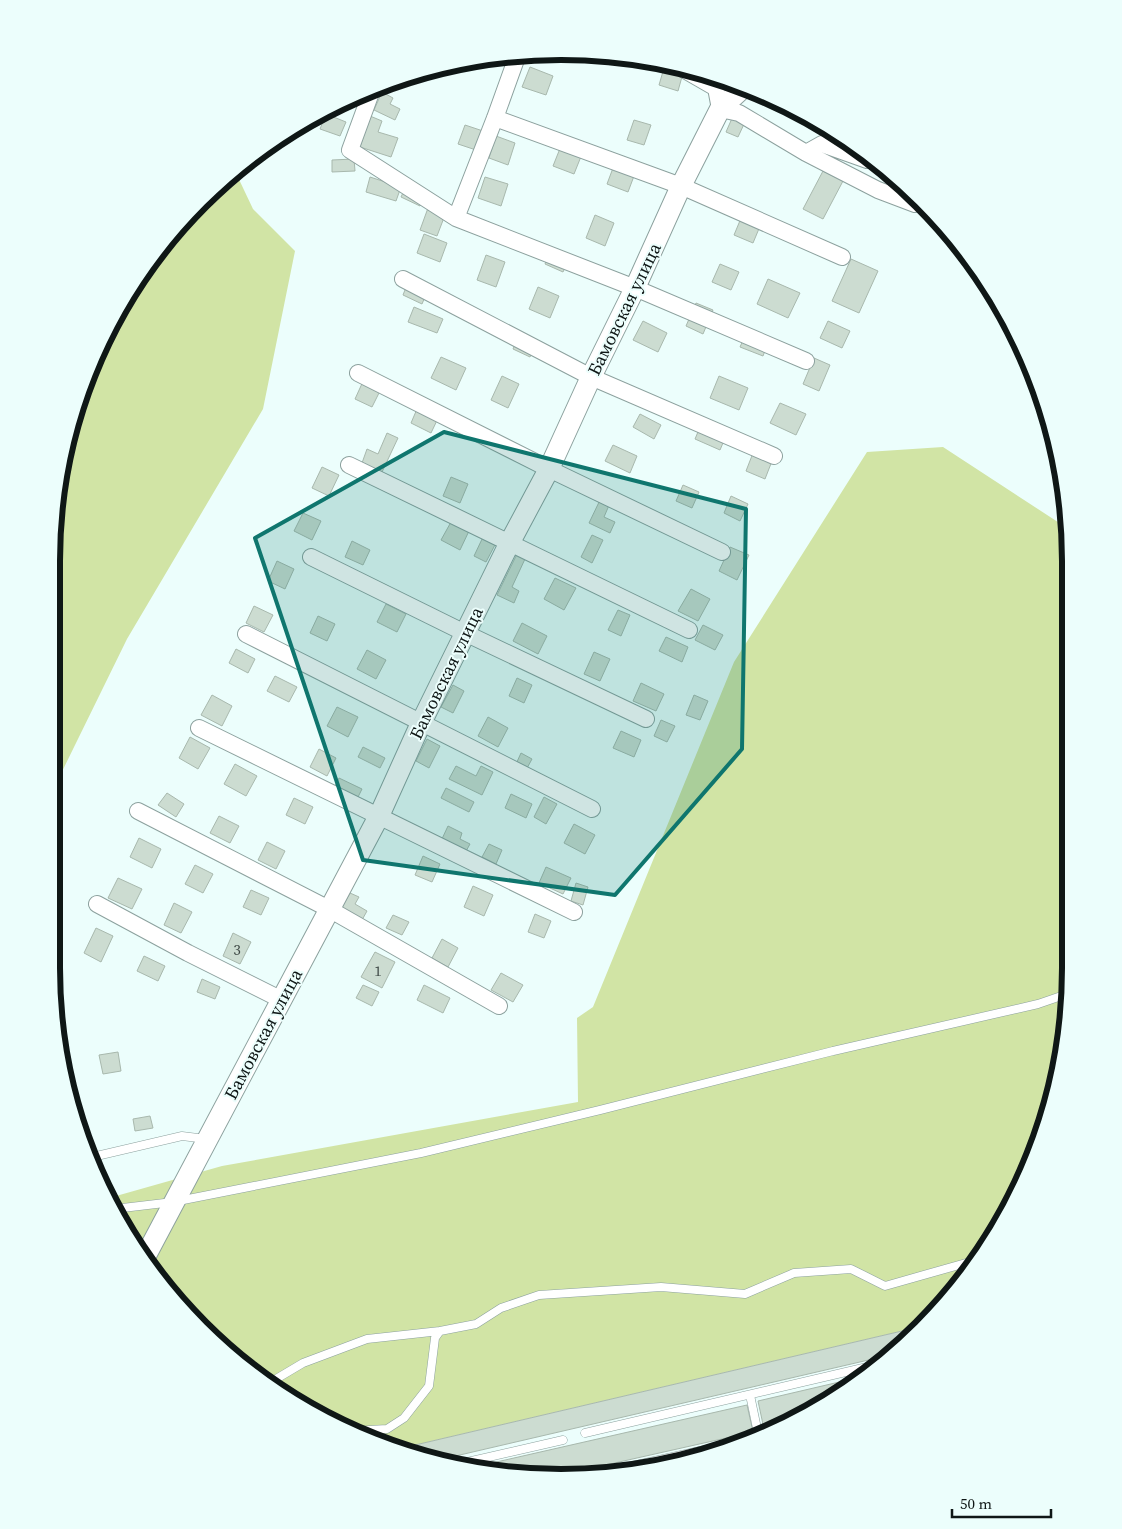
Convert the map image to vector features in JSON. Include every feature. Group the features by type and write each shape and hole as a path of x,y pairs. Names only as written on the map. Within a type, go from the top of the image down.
{"street":[{"path":"456,218 515,62"},
{"path":"704,81 716,88 720,109 739,113 806,153 878,190 910,202"},
{"name":"Бамовская улица","path":"148,1251 378,816 465,633 549,469 681,186 720,109 738,93"},
{"path":"369,98 350,150 456,218 635,288 806,361"},
{"path":"495,118 681,186 842,257"},
{"path":"806,153 822,144 855,156"},
{"path":"403,279 591,377 774,456"},
{"path":"358,373 549,469 722,552"},
{"path":"349,465 689,630"},
{"path":"311,557 646,719"},
{"path":"246,634 592,809"},
{"path":"199,728 574,912"},
{"path":"138,812 328,909 500,1006"},
{"path":"97,904 188,953 282,1000"}],"lane":[{"path":"121,1207 174,1202 421,1153 600,1110 833,1050 1038,1004 1061,996"},
{"path":"97,1156 182,1136 208,1139"},
{"path":"275,1379 303,1363 367,1338 440,1331 476,1324 501,1308 539,1295 662,1287 745,1294 794,1273 852,1269 885,1286 965,1263"},
{"path":"368,1431 387,1430 404,1418 429,1386 435,1338 440,1331"},
{"path":"585,1433 861,1368"},
{"path":"750,1395 756,1429"},
{"path":"473,1461 564,1440"}],"highlighted area":[{"path":"444,432 746,509 742,749 615,895 363,860 255,538"}],"green space":[{"path":"238,178 253,209 295,251 263,409 127,639 60,776 61,528 64,496 77,431 98,369 127,310 144,283 184,231"},
{"path":"943,447 1061,524 1062,968 1058,1033 1045,1098 1035,1129 1024,1160 995,1219 958,1273 938,1298 907,1330 412,1446 369,1431 310,1402 283,1385 231,1345 184,1298 144,1246 115,1196 222,1166 578,1102 577,1018 593,1007 734,662 867,452"}],"building":[{"path":"530,67 553,76 546,95 522,87"},
{"path":"663,71 682,75 678,91 659,85"},
{"path":"384,93 393,98 390,104 400,109 395,120 374,110 381,94"},
{"path":"331,116 346,122 340,136 320,129 323,120"},
{"path":"370,116 382,121 378,132 398,138 391,157 360,147"},
{"path":"733,116 745,122 738,137 726,132"},
{"path":"634,120 651,125 644,145 627,140"},
{"path":"465,125 483,131 476,150 458,144"},
{"path":"496,136 515,143 508,165 489,158"},
{"path":"565,136 586,144 574,174 553,166"},
{"path":"354,159 355,171 332,172 332,160"},
{"path":"616,160 637,168 628,192 607,184"},
{"path":"823,171 843,181 823,219 803,209"},
{"path":"370,177 401,187 396,201 366,192"},
{"path":"485,177 508,184 501,206 478,198"},
{"path":"408,182 427,191 420,206 401,197"},
{"path":"428,208 445,215 437,236 420,230"},
{"path":"744,211 763,219 753,243 734,235"},
{"path":"595,215 614,223 605,246 586,238"},
{"path":"424,234 447,243 440,262 417,253"},
{"path":"550,251 569,259 563,272 545,264"},
{"path":"486,255 505,262 496,287 477,280"},
{"path":"851,259 878,271 859,313 832,301"},
{"path":"720,264 739,272 731,290 712,282"},
{"path":"410,277 430,285 422,304 403,295"},
{"path":"768,279 800,293 788,318 757,304"},
{"path":"538,287 559,296 550,318 529,309"},
{"path":"696,303 713,310 703,334 686,326"},
{"path":"414,307 443,319 437,333 408,322"},
{"path":"643,321 667,333 658,352 633,340"},
{"path":"828,321 850,331 842,348 820,338"},
{"path":"748,329 770,338 763,356 740,347"},
{"path":"519,335 536,343 530,357 513,349"},
{"path":"441,357 466,368 456,390 431,378"},
{"path":"814,358 830,365 819,391 803,384"},
{"path":"502,376 519,384 508,408 491,400"},
{"path":"719,376 748,388 739,410 710,398"},
{"path":"365,377 383,385 372,407 355,399"},
{"path":"420,402 441,412 431,433 411,423"},
{"path":"780,403 806,414 796,435 770,423"},
{"path":"640,414 661,425 654,439 633,427"},
{"path":"703,420 728,431 720,450 695,439"},
{"path":"387,433 398,438 382,472 362,463 367,449 378,454"},
{"path":"613,445 637,456 630,473 605,461"},
{"path":"753,453 772,461 765,479 746,471"},
{"path":"322,467 339,475 329,496 312,488"},
{"path":"451,477 468,484 460,503 443,496"},
{"path":"683,485 699,492 692,508 676,501"},
{"path":"731,496 748,504 740,521 724,513"},
{"path":"601,498 610,503 604,517 615,522 610,533 589,523"},
{"path":"303,513 321,521 312,540 294,531"},
{"path":"451,522 469,531 460,550 441,540"},
{"path":"592,535 603,540 592,563 581,557"},
{"path":"483,537 496,543 486,562 474,556"},
{"path":"352,541 370,550 363,565 345,557"},
{"path":"730,547 749,555 737,580 719,571"},
{"path":"517,554 525,559 512,587 519,591 514,603 497,595"},
{"path":"277,561 294,569 285,589 268,581"},
{"path":"555,578 576,588 564,610 544,599"},
{"path":"691,589 710,599 698,621 678,611"},
{"path":"386,604 406,614 397,632 377,622"},
{"path":"254,606 273,615 264,632 246,623"},
{"path":"618,610 630,615 621,636 608,630"},
{"path":"318,616 335,624 327,641 310,633"},
{"path":"522,623 547,636 538,654 513,641"},
{"path":"703,625 723,635 715,650 695,640"},
{"path":"666,637 688,647 682,662 659,651"},
{"path":"236,649 255,659 248,673 229,663"},
{"path":"367,650 386,660 376,679 357,669"},
{"path":"594,652 610,659 600,681 584,674"},
{"path":"275,676 297,687 289,702 267,691"},
{"path":"517,678 532,685 524,703 509,696"},
{"path":"641,683 664,694 656,711 633,701"},
{"path":"453,685 464,691 453,713 441,707"},
{"path":"212,695 232,706 222,726 201,715"},
{"path":"694,695 708,701 700,720 686,715"},
{"path":"337,707 358,717 348,737 327,726"},
{"path":"488,717 508,728 498,747 478,736"},
{"path":"661,720 675,726 667,742 654,736"},
{"path":"621,731 641,740 634,757 613,748"},
{"path":"190,737 210,748 198,769 179,758"},
{"path":"427,739 440,746 429,768 416,761"},
{"path":"363,747 385,758 380,768 358,757"},
{"path":"319,749 336,758 327,776 310,767"},
{"path":"521,753 532,759 526,770 516,764"},
{"path":"235,764 257,776 246,796 224,784"},
{"path":"456,766 476,776 481,766 493,772 482,795 449,779"},
{"path":"339,778 362,789 358,797 335,786"},
{"path":"446,788 474,802 469,812 441,798"},
{"path":"167,793 184,804 176,817 158,805"},
{"path":"511,794 532,804 526,818 505,808"},
{"path":"544,797 557,804 546,824 534,817"},
{"path":"294,798 313,807 305,824 286,815"},
{"path":"219,816 239,826 230,843 210,833"},
{"path":"574,824 595,835 585,854 564,843"},
{"path":"448,826 462,833 460,839 470,844 465,853 441,841"},
{"path":"139,838 161,849 152,868 130,857"},
{"path":"267,842 285,851 276,869 258,860"},
{"path":"489,844 502,850 496,864 482,857"},
{"path":"423,856 440,864 432,882 415,875"},
{"path":"195,865 213,874 203,893 185,884"},
{"path":"546,867 571,878 563,894 539,883"},
{"path":"118,878 142,889 132,909 108,898"},
{"path":"576,883 588,887 583,905 571,901"},
{"path":"473,886 493,895 484,916 464,907"},
{"path":"251,890 269,898 261,915 243,907"},
{"path":"350,893 359,897 355,904 367,911 362,920 341,909"},
{"path":"174,903 192,912 181,933 164,925"},
{"path":"535,914 551,921 544,938 528,932"},
{"path":"393,915 409,922 402,935 386,928"},
{"path":"96,928 113,936 101,962 84,953"},
{"path":"233,933 251,942 240,964 223,956"},
{"path":"442,939 458,948 448,967 432,958"},
{"path":"375,952 395,962 382,988 361,977"},
{"path":"144,956 165,966 158,981 137,971"},
{"path":"501,973 523,985 513,1002 491,990"},
{"path":"202,979 220,987 215,999 197,992"},
{"path":"363,985 379,992 372,1006 356,998"},
{"path":"424,985 450,998 443,1013 417,1000"},
{"path":"118,1052 121,1071 103,1074 99,1055"},
{"path":"150,1116 153,1128 135,1131 133,1119"},
{"path":"907,1330 874,1359 452,1457 412,1446"},
{"path":"845,1381 811,1402 763,1426 758,1401"},
{"path":"747,1405 753,1431 592,1468 528,1468 489,1464"}]}
